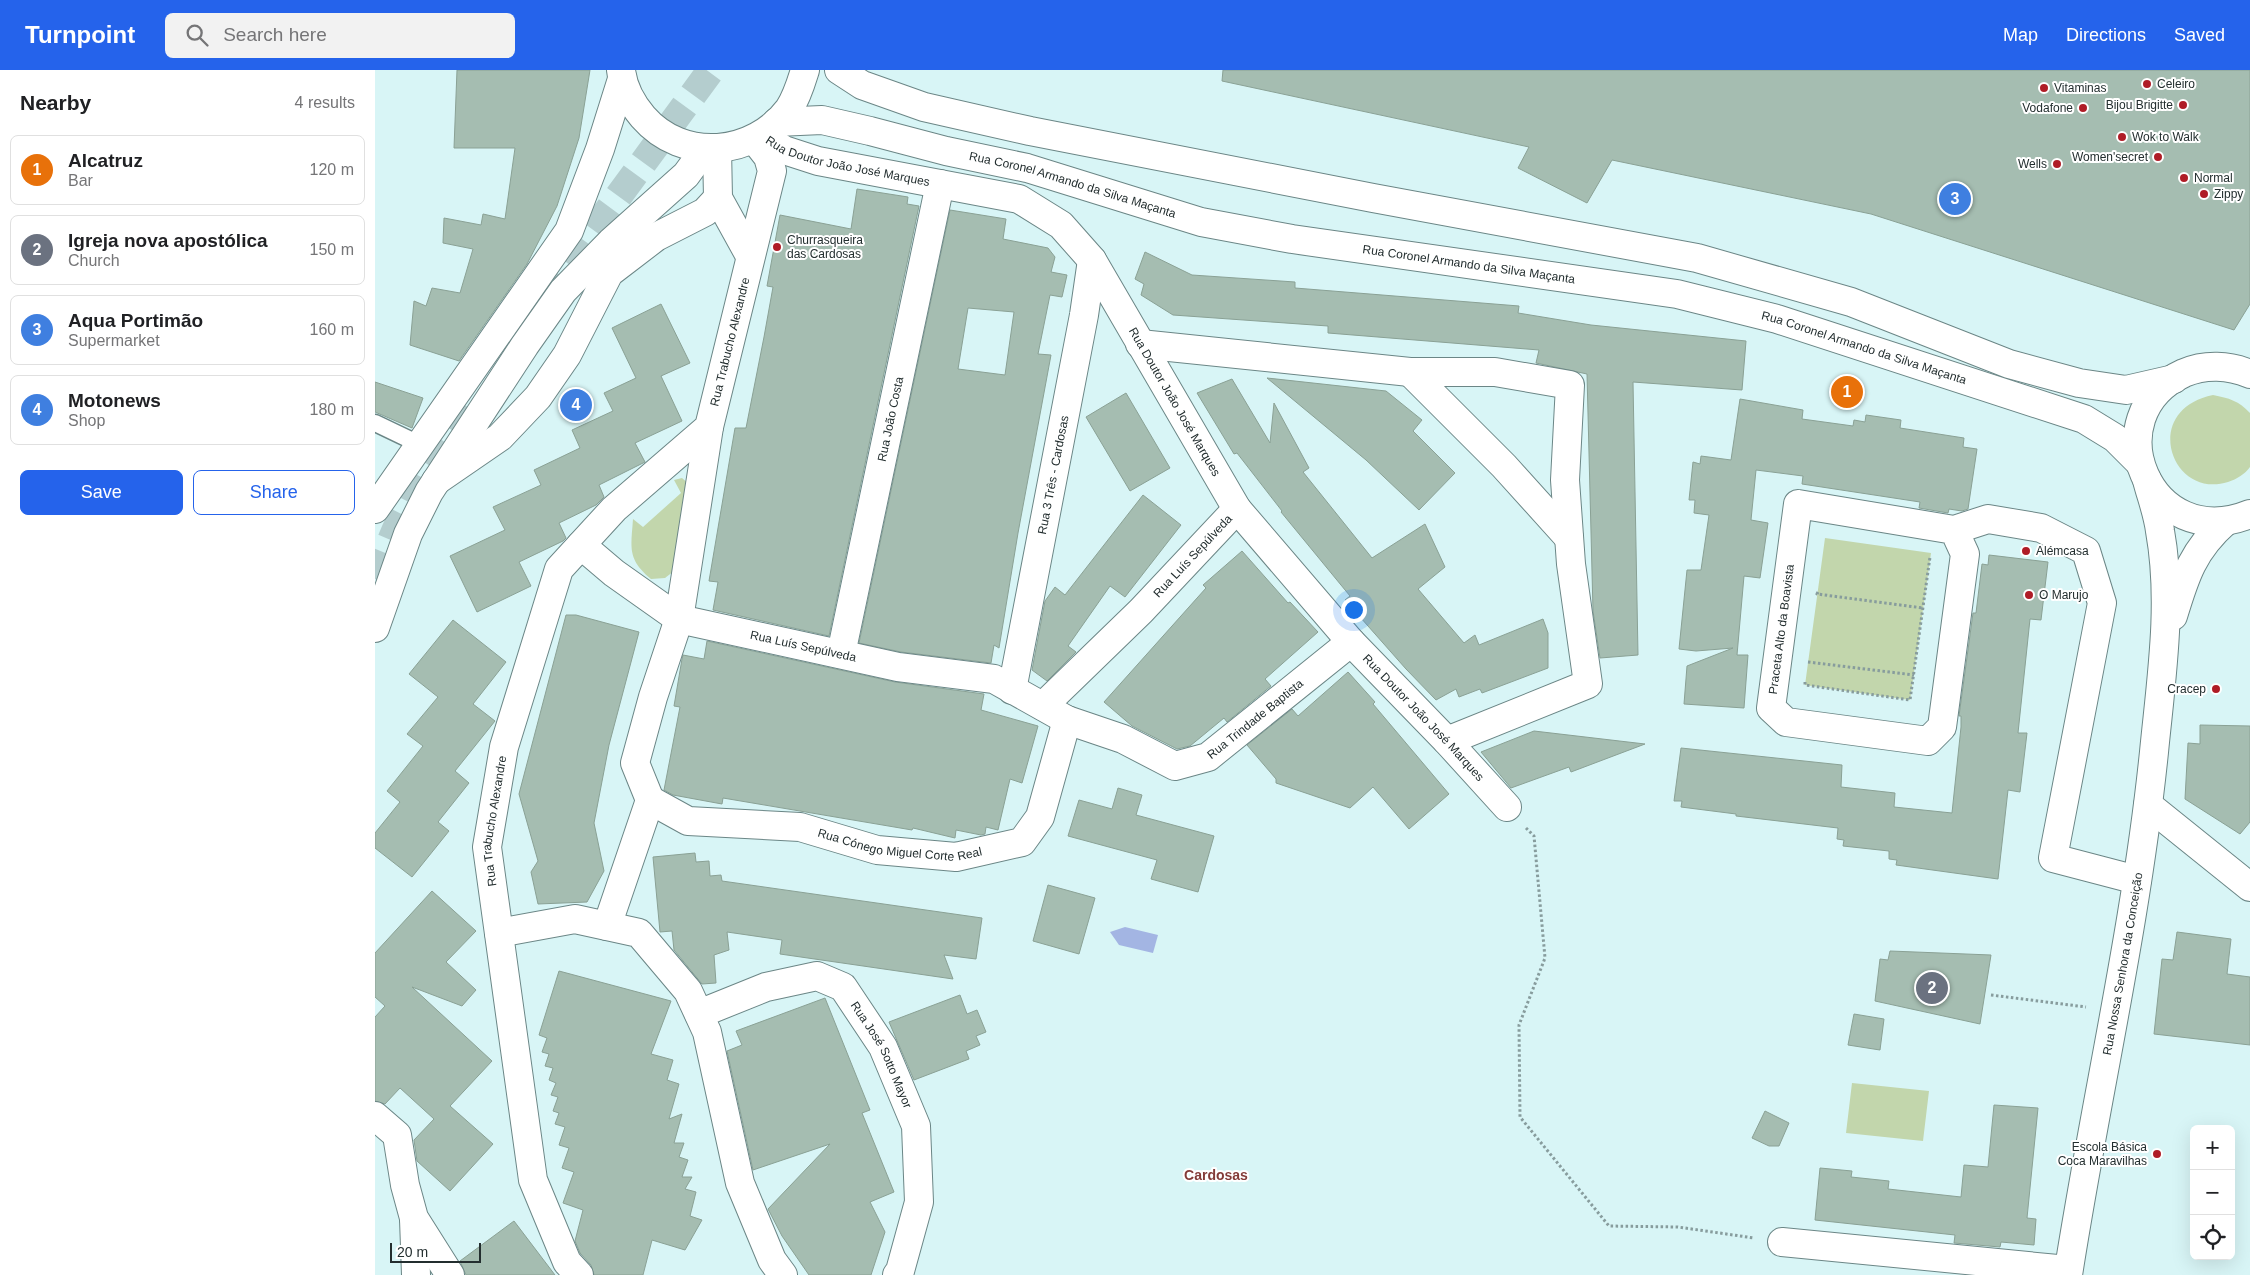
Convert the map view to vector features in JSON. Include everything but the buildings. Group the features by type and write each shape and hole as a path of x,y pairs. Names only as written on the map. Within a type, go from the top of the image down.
{"street":[{"path":"764,132 790,107 799,90 805,70"},
{"path":"839,70 862,85 924,107 1029,131 1697,258 1851,302 2009,364 2079,383 2125,390 2174,379"},
{"path":"621,74 633,105 652,127 677,142 711,148"},
{"path":"375,509 569,231 600,149 621,74"},
{"name":"Rua Coronel Armando da Silva Maçanta","path":"711,148 741,144 764,132 822,120 946,151 1027,168 1210,223 1292,239 1677,294 1777,319 2084,419 2115,438 2143,472 2157,496 2179,513 2205,521 2238,518"},
{"name":"Rua Doutor João José Marques","path":"764,132 784,150 817,161 1019,199 1061,225 1092,260 1237,509 1351,642 1447,741 1507,807"},
{"name":"Rua Trabucho Alexandre","path":"650,800 635,763 653,697 679,619 709,427 772,171 764,132"},
{"path":"711,148 718,198 750,256"},
{"path":"375,628 408,534 436,481 466,433 563,291 611,242 686,175 711,148"},
{"name":"Rua João Costa","path":"841,654 940,184"},
{"path":"436,481 500,437 537,397 567,355 609,273 656,237 705,212 718,198"},
{"name":"Rua 3 Três - Cardosas","path":"1012,690 1084,314 1092,260"},
{"path":"1140,344 1410,372 1495,372 1570,385 1565,480 1569,538 1588,684 1447,741"},
{"path":"2164,649 2165,575 2160,530 2143,472 2138,439 2143,418 2156,394 2186,372 2204,367 2223,367 2250,374"},
{"path":"1410,372 1504,466 1569,538"},
{"name":"Rua Trabucho Alexandre","path":"579,1275 567,1262 533,1180 487,847 504,747 559,569 614,509 709,427"},
{"name":"Praceta Alto da Boavista","path":"1954,530 1965,554 1942,728 1928,741 1786,722 1771,708 1798,504 1954,530 1988,519 2041,528 2086,551 2103,603 2053,858 2137,880"},
{"name":"Rua Luís Sepúlveda","path":"1043,706 1141,611 1237,509"},
{"path":"2164,649 2185,575 2209,536 2238,518"},
{"name":"Rua Luís Sepúlveda","path":"581,545 614,573 679,619 898,667 993,680 1067,720"},
{"name":"Rua Trindade Baptista","path":"1067,720 1123,739 1175,766 1208,757 1351,642"},
{"name":"Rua Nossa Senhora da Conceição","path":"2068,1273 2137,880 2148,805 2164,649"},
{"name":"Rua Cónego Miguel Corte Real","path":"650,800 688,821 800,827 877,850 956,857 1022,842 1040,817 1067,720"},
{"path":"607,926 650,800"},
{"path":"2148,805 2250,887"},
{"path":"499,933 575,918 639,933 688,991 707,1032 740,1183 772,1260 783,1275"},
{"name":"Rua José Sotto Mayor","path":"699,1014 766,987 817,976 843,987 883,1047 916,1126 919,1202 901,1271 897,1275"},
{"path":"375,1116 397,1135 405,1185 414,1218 416,1275"},
{"path":"414,1218 450,1275"},
{"path":"1782,1242 2068,1273"}],"lane":[{"path":"375,422 421,445"}],"path":[{"path":"1806,678 1805,685 1910,700 1931,553"},
{"path":"1816,604 1819,585"},
{"path":"1817,594 1923,608"},
{"path":"1807,670 1809,652"},
{"path":"1808,662 1913,675"},
{"path":"1507,807 1534,836 1545,958 1519,1025 1520,1117 1609,1226 1678,1227 1782,1242"},
{"path":"1991,995 2114,1010"}],"green space":[{"path":"2213,395 2233,401 2250,413 2250,467 2238,478 2231,481 2208,484 2191,478 2179,466 2172,451 2171,434 2177,417 2190,404"},
{"path":"682,478 690,485 674,571 665,578 651,579 643,572 634,559 631,545 633,519 643,527 681,493 674,480"},
{"path":"1825,538 1931,553 1910,700 1805,685"},
{"path":"1852,1083 1929,1091 1923,1141 1846,1133"}],"water":[{"path":"1125,927 1158,935 1153,953 1119,945 1110,932"}],"tunnel":[{"path":"544,298 711,70"},
{"path":"375,579 396,529 427,468 469,407"}],"place":[{"name":"Celeiro","path":"2147,84"},
{"name":"Vitaminas","path":"2044,88"},
{"name":"Bijou Brigitte","path":"2183,105"},
{"name":"Vodafone","path":"2083,108"},
{"name":"Wok to Walk","path":"2122,137"},
{"name":"Women'secret","path":"2158,157"},
{"name":"Wells","path":"2057,164"},
{"name":"Normal","path":"2184,178"},
{"name":"Zippy","path":"2204,194"},
{"name":"Aqua Portimão","path":"1955,199"},
{"name":"Churrasqueira das Cardosas","path":"777,247"},
{"name":"Alcatruz","path":"1847,392"},
{"name":"Motonews","path":"576,405"},
{"name":"Alémcasa","path":"2026,551"},
{"name":"O Marujo","path":"2029,595"},
{"name":"Cracep","path":"2216,689"},
{"name":"Igreja nova apostólica","path":"1932,988"},
{"name":"Escola Básica Coca Maravilhas","path":"2157,1154"}],"district":[{"name":"Cardosas","path":"1216,1175"}]}
